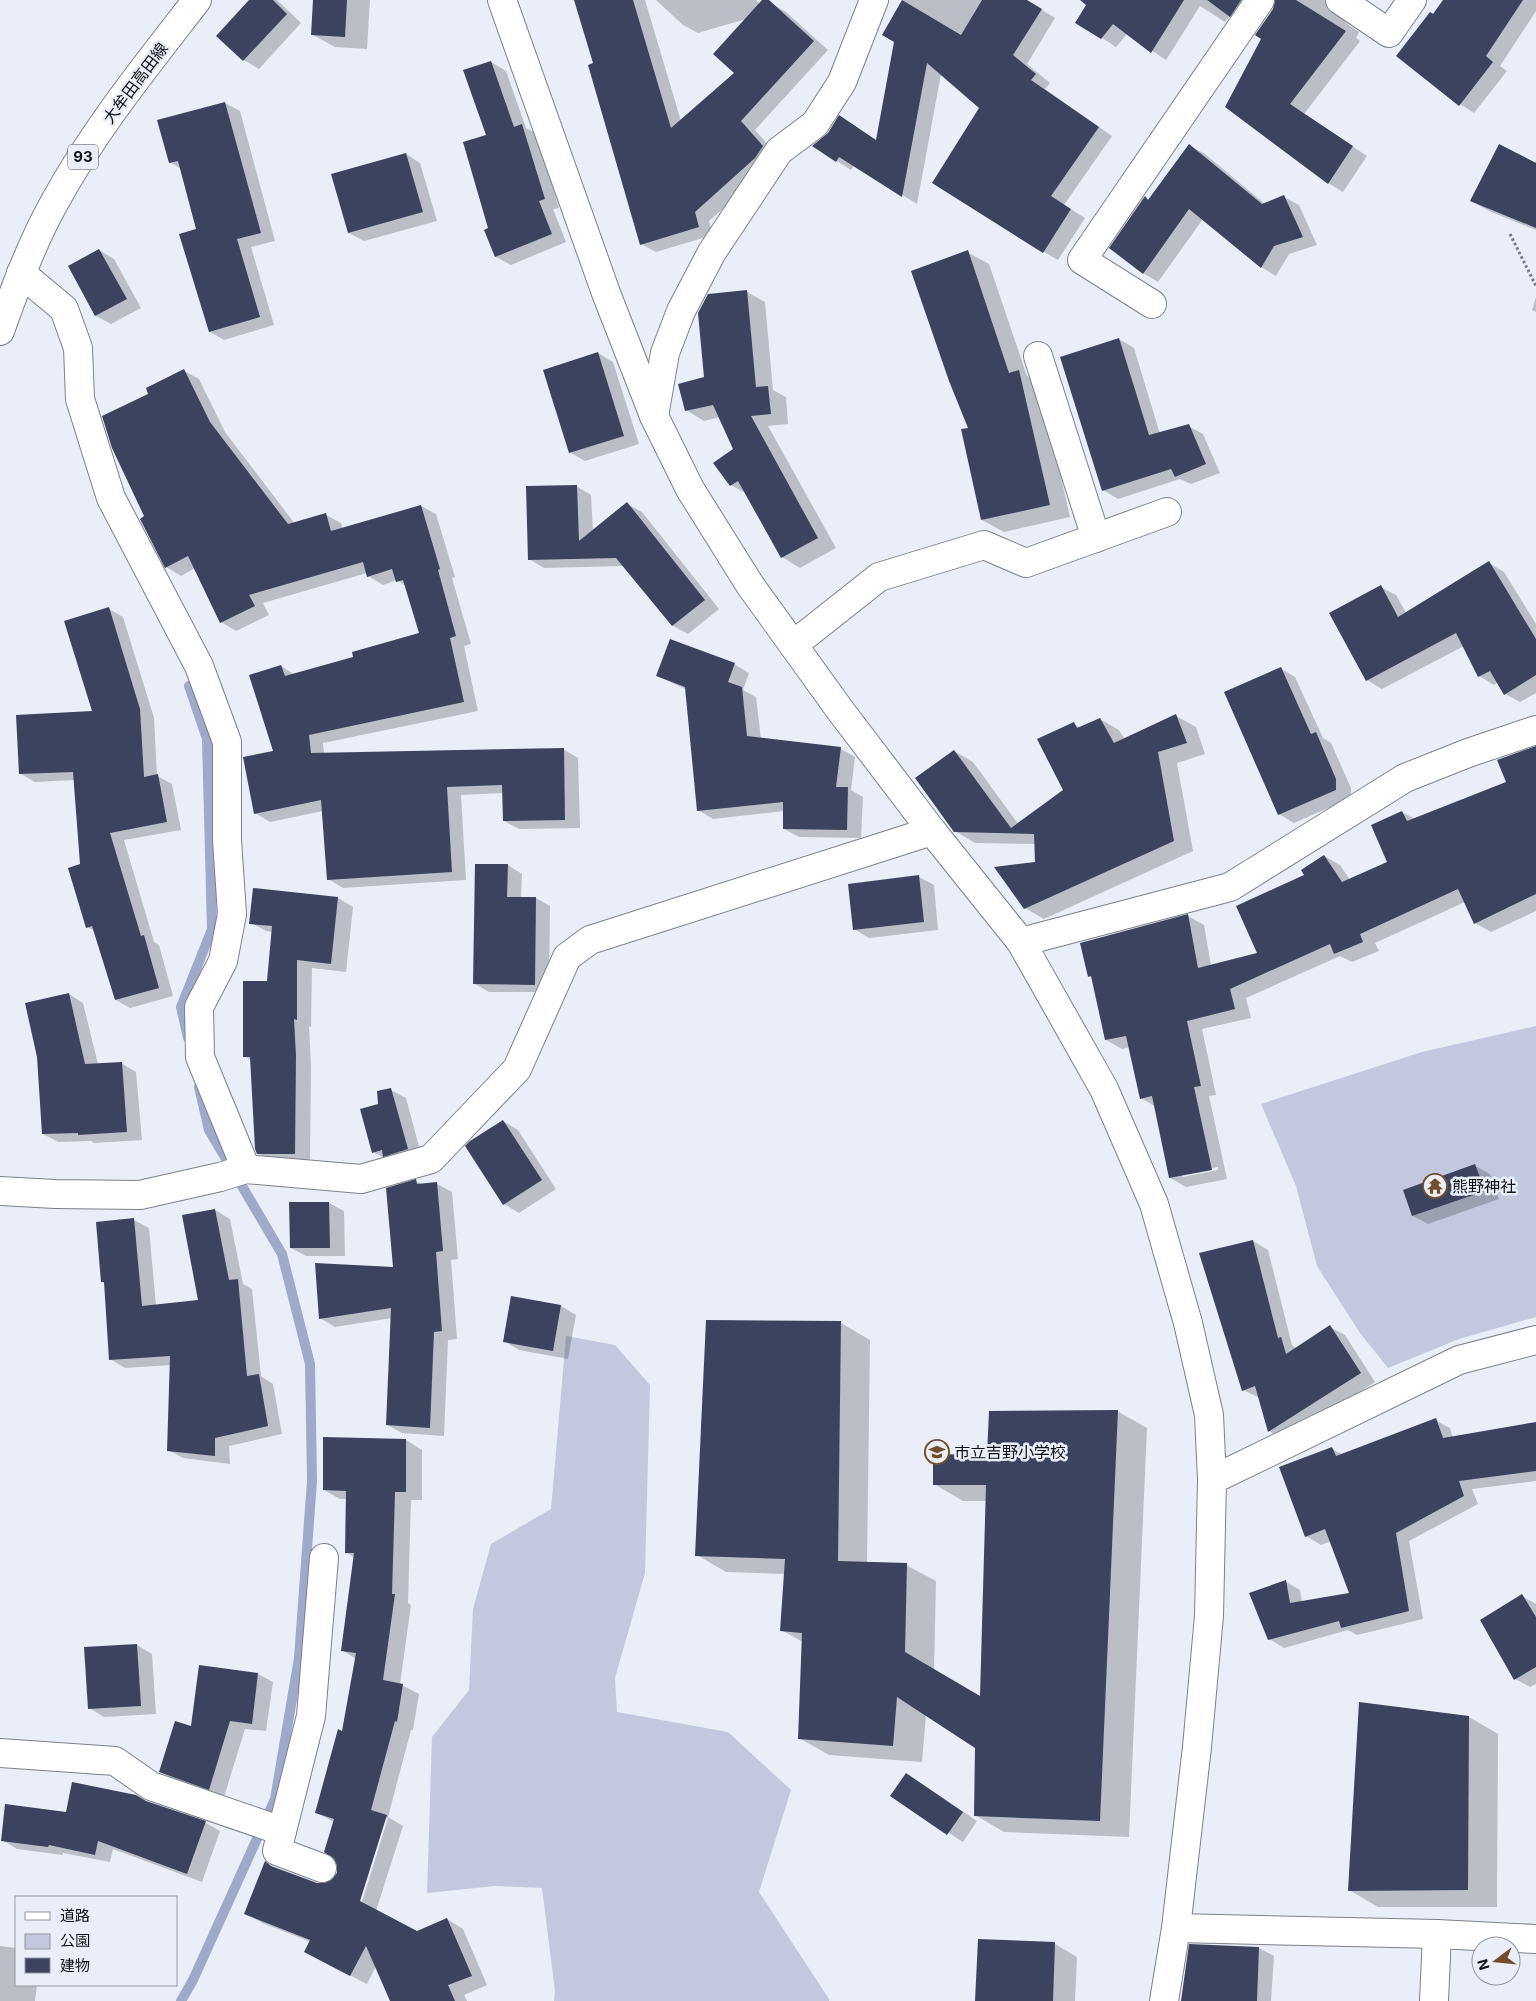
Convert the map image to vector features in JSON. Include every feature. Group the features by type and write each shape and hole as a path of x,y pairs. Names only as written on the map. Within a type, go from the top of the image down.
{"street":[{"name":"大牟田高田線","path":"0,331 21,272 53,205 114,108 198,0"},
{"path":"502,0 606,293 654,416 690,489 750,585 840,710 932,831 1021,942 1104,1089 1154,1204 1188,1323 1209,1415 1212,1480 1209,1616 1197,1747 1176,1928 1164,2001"},
{"path":"654,416 666,353 681,311 712,252 779,151 815,124 842,82 874,0"},
{"path":"1152,304 1082,260 1260,0"},
{"path":"1340,0 1389,33 1412,0"},
{"path":"21,272 64,309 78,348 80,398 111,498 198,666 227,742 227,840 232,914 223,961 199,1007 200,1057 235,1173"},
{"path":"1038,356 1096,538"},
{"path":"794,645 879,577 984,545 1026,563 1167,512"},
{"path":"1021,942 1230,887 1405,778 1468,753 1536,730"},
{"path":"0,1191 140,1195 235,1173 362,1179 431,1159 517,1069 567,957 590,940 932,831"},
{"path":"1212,1480 1459,1360 1536,1340"},
{"path":"322,1868 277,1850 270,1827 311,1716 324,1558"},
{"path":"0,1753 115,1761 151,1786 270,1827"},
{"path":"1176,1928 1438,1934 1536,1939"},
{"path":"1434,2001 1438,1934"}],"path":[{"path":"1510,234 1536,286"}],"green space":[{"path":"1536,1026 1536,1317 1459,1339 1388,1368 1360,1333 1317,1266 1296,1186 1261,1104 1422,1052"},
{"path":"566,1336 615,1345 650,1385 645,1573 615,1678 617,1712 728,1732 791,1790 759,1892 829,2001 554,2001 555,1991 542,1888 495,1886 427,1893 432,1737 469,1690 473,1609 491,1544 551,1509"}],"building":[{"path":"249,0 273,0 287,14 243,61 216,36"},
{"path":"313,0 347,0 345,37 311,35"},
{"path":"574,0 633,0 671,128 734,73 713,54 762,0 769,0 814,41 741,121 763,146 755,158 695,212 699,227 640,245 588,65 593,63"},
{"path":"902,0 961,35 982,0 1027,0 1042,9 1013,55 1036,74 1031,80 1099,127 1051,196 1071,209 1043,253 932,183 979,108 927,63 902,197 839,157 836,162 812,146 828,133 839,115 876,140 894,42 882,35"},
{"path":"1080,0 1184,0 1151,53 1113,24 1101,39 1075,23 1086,5"},
{"path":"1207,0 1241,0 1230,17"},
{"path":"1275,0 1296,0 1346,31 1290,104 1353,146 1328,184 1225,107 1261,39 1255,35 1273,9"},
{"path":"1443,0 1523,0 1486,56 1493,62 1459,106 1396,56 1430,12 1433,14"},
{"path":"491,61 514,127 522,124 545,199 539,201 552,234 495,257 484,230 488,228 463,142 486,135 463,70"},
{"path":"225,102 261,233 237,239 260,317 209,332 179,234 196,229 178,161 169,163 157,120"},
{"path":"1189,144 1262,204 1284,195 1303,237 1274,246 1261,268 1189,209 1143,274 1109,248 1145,196 1148,200"},
{"path":"1499,144 1536,163 1536,228 1470,201"},
{"path":"406,153 423,212 348,233 331,174"},
{"path":"99,249 127,299 95,316 68,266"},
{"path":"968,250 1009,373 1019,370 1050,505 981,520 961,429 968,428 949,381 911,271"},
{"path":"747,290 756,387 768,386 771,414 751,416 818,538 781,558 738,481 730,486 713,463 733,449 713,405 685,411 678,384 704,377 698,313 708,294"},
{"path":"1119,338 1149,435 1189,424 1206,464 1175,477 1171,469 1102,491 1060,357"},
{"path":"598,352 624,436 569,453 543,370"},
{"path":"184,369 210,422 288,524 326,513 331,531 421,505 440,569 438,570 456,636 450,638 464,702 309,735 311,753 564,748 565,820 503,821 502,785 447,787 452,872 327,880 321,800 254,814 243,757 273,751 249,675 281,665 285,676 353,657 352,652 419,633 403,580 396,582 392,569 367,577 363,562 249,595 255,606 220,623 188,556 165,568 140,519 144,516 112,448 102,416 148,394 146,388"},
{"path":"577,485 579,541 627,502 705,600 672,626 616,558 528,560 526,486"},
{"path":"1489,561 1536,639 1536,675 1504,695 1490,671 1478,677 1456,633 1366,681 1329,613 1381,585 1398,617"},
{"path":"109,607 140,709 144,777 158,774 167,822 110,833 141,936 144,935 159,988 115,1000 92,926 86,928 68,868 80,864 73,772 19,774 16,715 92,711 64,621"},
{"path":"670,639 735,663 728,682 742,687 747,736 841,747 836,787 848,787 847,830 783,829 783,802 697,811 685,687 656,676"},
{"path":"1281,667 1311,734 1316,732 1336,779 1336,790 1278,815 1224,692"},
{"path":"1176,714 1187,743 1158,752 1174,841 1024,909 994,867 1035,862 1034,834 954,832 915,778 954,750 1011,828 1063,790 1037,739 1074,722 1077,728 1100,718 1114,743"},
{"path":"1536,746 1536,894 1474,924 1458,889 1360,934 1363,942 1334,954 1330,944 1230,989 1235,1009 1187,1021 1201,1086 1194,1087 1212,1170 1169,1178 1152,1096 1140,1099 1126,1036 1105,1040 1091,976 1088,977 1080,943 1188,914 1198,968 1257,953 1236,906 1304,875 1301,870 1324,855 1342,882 1387,862 1371,825 1402,811 1407,821 1506,782 1497,760"},
{"path":"475,864 508,864 507,897 536,897 535,985 473,984"},
{"path":"919,875 924,922 853,930 848,884"},
{"path":"253,888 338,897 331,964 297,960 297,1020 294,1019 296,1056 295,1154 257,1154 255,1149 250,1057 243,1057 243,981 267,981 272,926 249,924"},
{"path":"69,993 85,1064 122,1062 127,1132 78,1135 78,1133 42,1134 37,1057 25,1003"},
{"path":"391,1088 408,1149 383,1157 382,1150 372,1153 360,1109 378,1104 377,1091"},
{"path":"503,1120 542,1180 503,1205 465,1146"},
{"name":"熊野神社","path":"1475,1164 1485,1191 1412,1216 1403,1190"},
{"path":"416,1179 417,1184 437,1182 443,1251 436,1252 442,1331 434,1332 430,1428 386,1425 391,1308 319,1319 315,1263 393,1267 386,1188"},
{"path":"289,1202 329,1202 330,1248 290,1248"},
{"path":"215,1209 229,1280 238,1279 247,1376 259,1374 268,1426 215,1438 215,1456 167,1451 170,1356 109,1360 104,1282 101,1282 96,1222 134,1218 142,1306 198,1300 182,1215"},
{"path":"1253,1240 1278,1338 1281,1337 1286,1354 1330,1325 1361,1373 1268,1432 1255,1386 1242,1391 1199,1253"},
{"path":"511,1296 561,1305 553,1351 503,1342"},
{"path":"706,1320 841,1321 838,1561 907,1563 905,1652 980,1696 986,1485 933,1485 933,1454 987,1455 989,1411 1118,1410 1100,1821 974,1816 975,1748 897,1697 893,1746 798,1739 802,1633 780,1631 785,1559 695,1556"},
{"path":"1436,1418 1443,1438 1536,1422 1536,1471 1459,1481 1464,1496 1396,1533 1409,1611 1341,1628 1339,1621 1268,1640 1249,1593 1286,1580 1290,1603 1349,1593 1325,1529 1305,1537 1279,1467 1332,1447 1336,1456"},
{"path":"323,1437 406,1439 406,1492 395,1492 392,1594 395,1594 383,1680 403,1684 397,1722 395,1721 371,1810 387,1815 360,1901 417,1931 447,1918 472,1976 448,1985 455,2001 390,2001 366,1946 350,1976 304,1952 310,1940 244,1914 265,1861 271,1866 317,1883 331,1880 337,1873 334,1859 324,1852 334,1819 315,1813 338,1729 342,1731 356,1653 341,1651 354,1553 345,1553 346,1491 323,1490"},
{"path":"1522,1594 1536,1617 1536,1667 1514,1680 1480,1620"},
{"path":"137,1644 141,1706 88,1709 84,1647"},
{"path":"199,1665 258,1673 252,1724 230,1721 209,1790 159,1772 175,1721 191,1726"},
{"path":"1359,1702 1469,1716 1468,1890 1348,1891"},
{"path":"906,1773 963,1812 947,1835 890,1796"},
{"path":"72,1782 136,1795 146,1801 206,1821 187,1874 98,1841 95,1855 49,1845 48,1847 1,1841 5,1804 66,1812"},
{"path":"978,1939 1055,1942 1053,2001 975,2001"},
{"path":"1189,1944 1259,1947 1257,2001 1181,2001"}],"waterway":[{"path":"188,1038 181,1007 212,929 207,739 189,686"},
{"path":"181,2001 193,1980 275,1799 299,1658 312,1481 310,1364 282,1254 209,1130 199,1087"}],"place":[{"name":"熊野神社","path":"1435,1186"},
{"name":"市立吉野小学校","path":"937,1452"}]}
